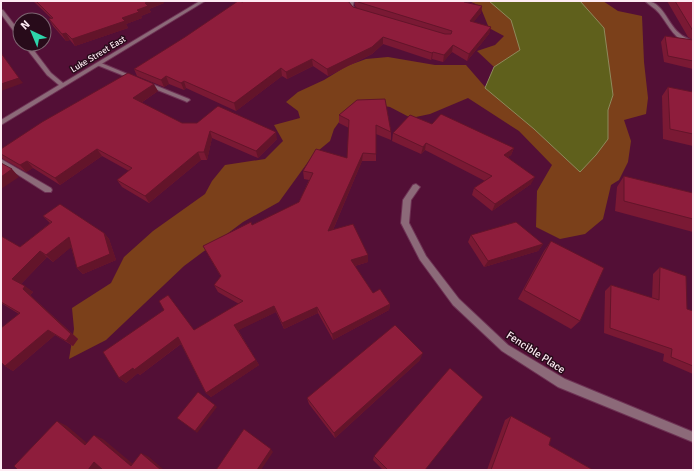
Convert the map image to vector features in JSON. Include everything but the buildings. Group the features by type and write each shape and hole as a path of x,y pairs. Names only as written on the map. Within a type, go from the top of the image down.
{"street":[{"name":"Luke Street East","path":"1,123 203,1"},
{"path":"352,1 350,8 362,13"},
{"path":"647,1 660,10 674,33 693,43"},
{"path":"1,11 12,25"},
{"path":"32,52 49,74 63,86"},
{"path":"99,64 187,100"},
{"path":"1,162 48,190"},
{"name":"Fencible Place","path":"416,187 407,200 405,223 423,258 456,302 505,348 562,383 693,437"}],"shaded area":[{"path":"469,1 603,1 618,11 642,16 644,62 648,98 646,114 624,120 631,141 628,162 619,180 611,185 603,219 585,234 560,239 536,227 537,191 552,165 519,131 468,98 430,114 411,118 390,107 368,103 347,111 334,129 330,141 313,155 279,202 243,222 184,266 106,340 69,359 74,329 72,308 111,283 124,257 153,231 205,194 212,181 225,165 265,159 283,141 274,125 300,118 298,111 286,102 298,92 324,80 347,66 366,59 388,57 435,65 466,65 486,88 494,67 477,51 495,45 504,36 489,28 480,6"},
{"path":"489,1 580,1 604,28 613,95 608,110 608,139 596,155 580,172 534,129 485,88 494,67 520,50 511,20"}]}
